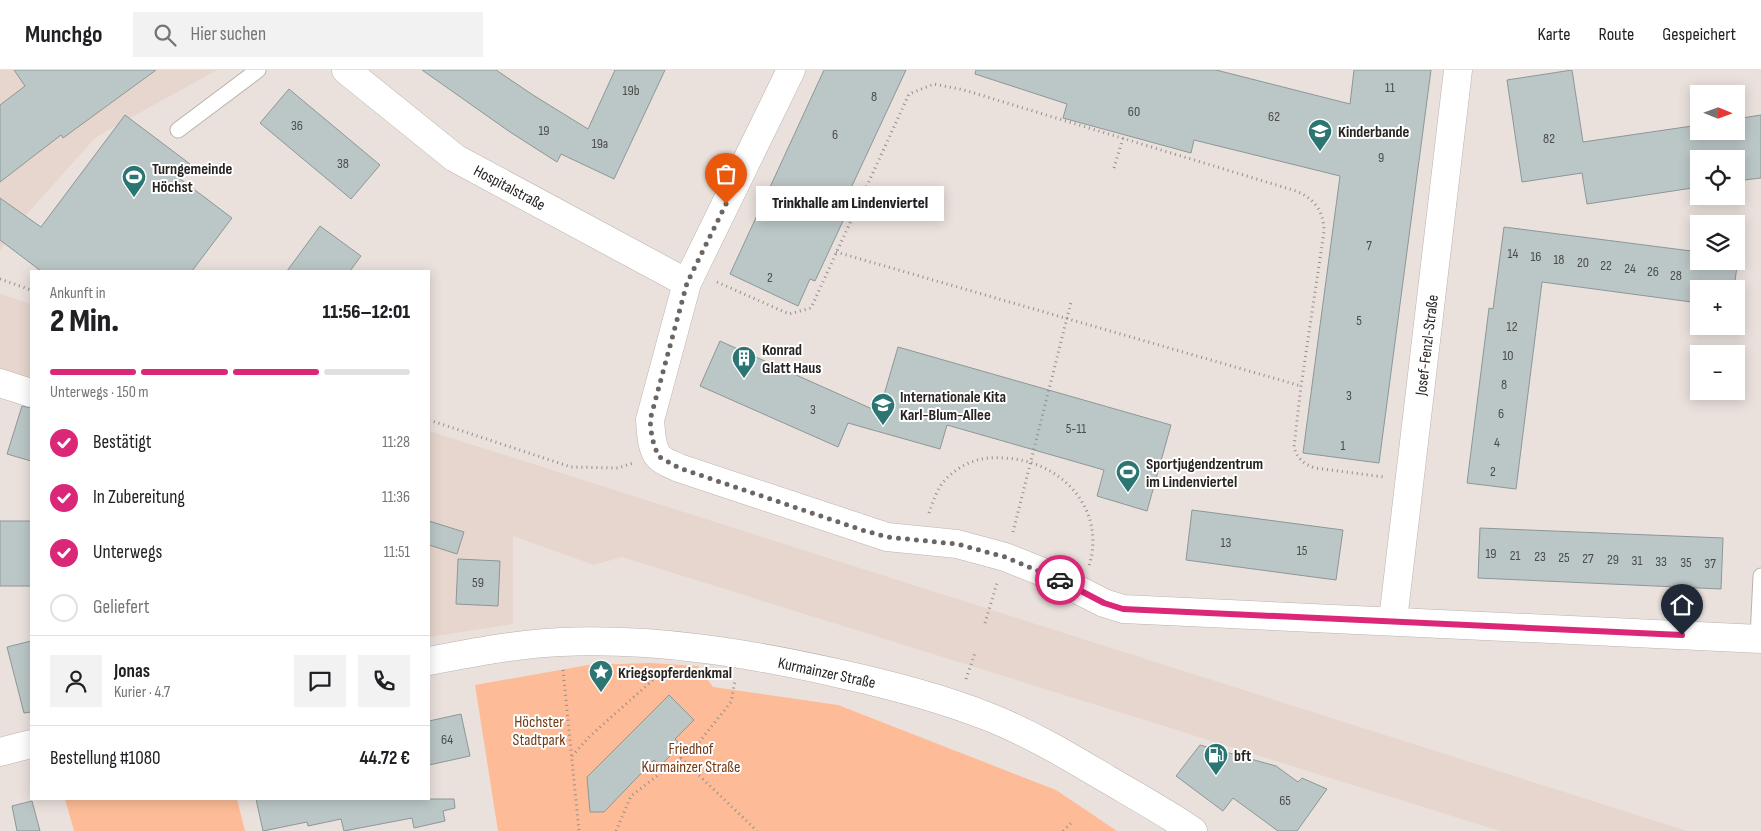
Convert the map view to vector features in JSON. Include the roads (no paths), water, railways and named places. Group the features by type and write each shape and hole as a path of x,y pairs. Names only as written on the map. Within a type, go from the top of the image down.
{"street":[{"name":"Hospitalstraße","path":"346,70 455,158 690,277"},
{"path":"791,70 690,277 650,420 652,438 658,456 679,468 862,530 887,537 957,544 1005,557 1080,589 1104,603 1123,609 1760,638"},
{"name":"Josef-Fenzl-Straße","path":"1393,620 1458,70"},
{"path":"0,383 30,393"},
{"name":"Kurmainzer Straße","path":"430,661 495,649 561,642 672,644 808,666 892,686 957,705 1037,738 1193,831"},
{"path":"0,752 30,744"}],"lane":[{"path":"178,130 258,70"},
{"path":"1760,638 1761,576"}],"place":[{"name":"Kinderbande","path":"1320,152"},
{"name":"Turngemeinde Höchst","path":"134,198"},
{"name":"Trinkhalle am Lindenviertel","path":"726,204"},
{"name":"Konrad Glatt Haus","path":"744,379"},
{"name":"Internationale Kita Karl-Blum-Allee","path":"883,426"},
{"name":"Sportjugendzentrum im Lindenviertel","path":"1128,493"},
{"name":"Kriegsopferdenkmal","path":"601,693"},
{"name":"bft","path":"1216,776"}],"park label":[{"name":"Höchster Stadtpark","path":"539,730"},
{"name":"Friedhof Kurmainzer Straße","path":"691,757"}]}
